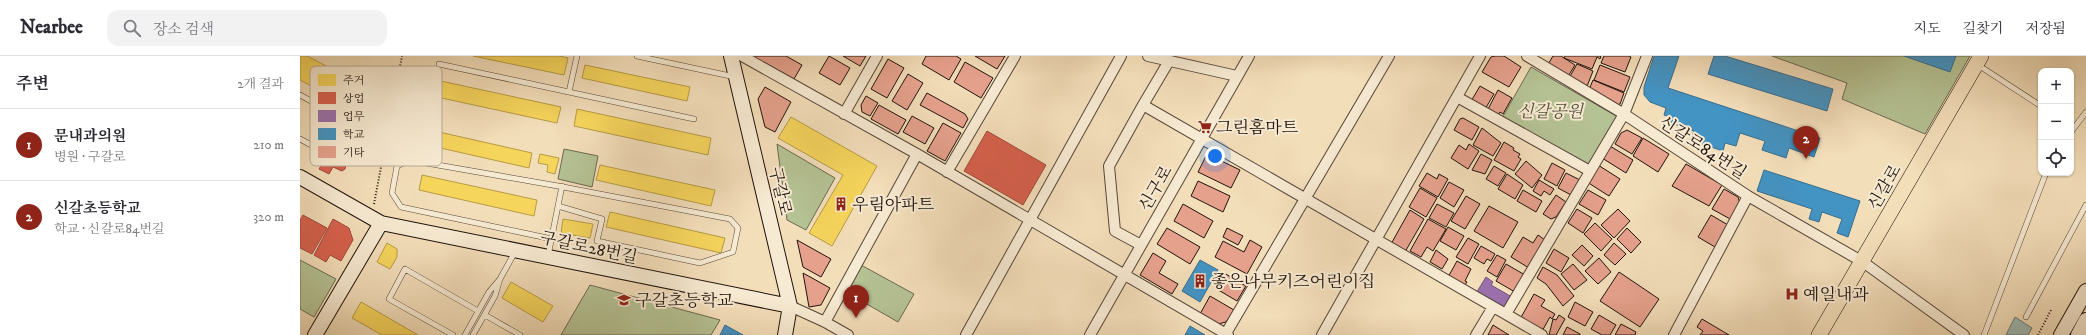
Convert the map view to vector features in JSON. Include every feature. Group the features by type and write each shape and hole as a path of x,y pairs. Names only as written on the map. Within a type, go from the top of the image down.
{"main road":[{"name":"신갈로","path":"1819,335 1863,262 1979,60"}],"street":[{"name":"구갈로","path":"731,56 790,306 785,335"},
{"path":"742,56 917,154 1226,335 1390,56"},
{"path":"844,114 877,56"},
{"path":"947,172 1015,56"},
{"path":"966,335 1121,56"},
{"path":"1148,56 1237,76"},
{"name":"신구로","path":"1090,335 1249,56"},
{"path":"1322,335 1480,56"},
{"name":"신갈로84번길","path":"1527,56 1543,60 1748,196 1863,262 1964,335"},
{"path":"1506,314 1624,114 1647,56"},
{"path":"1141,245 1115,231 1109,166 1169,60"},
{"path":"1457,97 1590,171"},
{"path":"1144,105 1542,335"},
{"path":"825,322 917,154"},
{"name":"구갈로28번길","path":"300,177 381,223 790,306"},
{"path":"1674,335 1748,196"},
{"path":"315,335 381,223"},
{"path":"2061,335 2086,291"},
{"path":"790,306 825,322 848,335"},
{"path":"1476,335 1493,307"},
{"path":"2078,335 2086,320"}],"lane":[{"path":"570,92 577,56"},
{"path":"637,56 736,77"},
{"path":"1979,60 2038,104"},
{"path":"439,64 694,119"},
{"path":"300,96 310,101"},
{"path":"2074,126 2086,112"},
{"path":"300,139 310,144"},
{"path":"397,166 392,193 401,207 552,239"},
{"path":"442,166 562,186 730,219 738,228 733,252 700,263 598,242 602,219 558,206"},
{"path":"1984,335 2045,176"},
{"path":"548,257 562,186"},
{"path":"2026,317 2086,205"},
{"path":"465,335 489,292 500,279 516,251"},
{"path":"453,335 389,298 405,269 478,311"},
{"path":"473,335 495,296 500,279"},
{"path":"485,314 520,335"}],"path":[{"path":"400,66 402,56"},
{"path":"373,207 381,166"},
{"path":"2038,335 2051,310"}],"green space":[{"path":"1772,56 1970,56 1925,134 1842,99 1847,83"},
{"name":"신갈공원","path":"1531,67 1618,117 1589,165 1502,118"},
{"path":"777,144 835,178 806,230 787,220"},
{"path":"564,149 598,156 592,187 558,179"},
{"path":"300,260 336,279 314,317 300,309"},
{"path":"861,265 914,294 898,322 846,292"},
{"name":"구갈초등학교","path":"590,285 720,320 711,335 561,335"}],"water":[{"path":"2015,317 2032,328 2028,335 2006,335"}],"building: 주거":[{"path":"300,56 307,56 326,66 310,66 310,85 300,80"},
{"path":"473,56 559,56 568,58 564,75"},
{"path":"585,65 690,87 687,101 582,78"},
{"path":"442,81 561,107 557,123 442,98"},
{"path":"577,109 711,138 708,155 574,126"},
{"name":"우림아파트","path":"791,117 877,166 832,246 809,233 843,175 778,138"},
{"path":"442,133 532,153 529,168 442,148"},
{"path":"540,154 559,158 555,174 547,172 548,165 538,163"},
{"path":"600,165 715,190 711,206 596,180"},
{"path":"422,175 537,200 534,216 419,190"},
{"path":"610,212 725,238 721,253 606,227"},
{"path":"563,219 593,224 590,238 561,233"},
{"path":"387,243 397,249 397,257 390,269 377,262"},
{"path":"511,282 553,306 543,322 502,298"},
{"path":"361,302 418,335 382,335 352,318"}],"building: 상업":[{"path":"987,131 1046,165 1023,205 964,171"},
{"path":"321,166 346,166 342,171 333,167 329,174 319,169"},
{"path":"303,215 327,228 312,254 300,248 300,220"},
{"path":"333,219 349,228 353,240 341,261 330,255 326,262 314,255"}],"building: 업무":[{"path":"1486,277 1493,282 1491,285 1512,297 1506,308 1500,310 1475,295"}],"building: 학교":[{"path":"1654,56 1679,56 1668,88 1820,138 1814,157 1789,148 1786,158 1762,150 1765,141 1740,133 1736,146 1725,143 1723,151 1690,140 1694,131 1668,122 1670,117 1664,115 1666,108 1650,102 1644,95 1644,87"},
{"path":"1714,56 1725,56 1833,89 1827,111 1708,74"},
{"path":"1904,56 1956,56 1950,72"},
{"path":"1764,170 1860,201 1848,237 1837,233 1842,219 1822,212 1819,222 1809,219 1812,209 1757,191"},
{"name":"좋은나무키즈어린이집","path":"1200,260 1218,270 1200,302 1182,291"},
{"path":"725,325 743,335 720,335"},
{"path":"1190,326 1205,335 1185,335"}],"building: 기타":[{"path":"752,56 786,56 802,65 794,79"},
{"path":"829,56 850,68 840,85 819,73"},
{"path":"843,56 866,56 860,66"},
{"path":"926,56 956,56 961,59 949,80 922,64"},
{"path":"975,56 1005,56 997,69"},
{"path":"1504,56 1521,67 1509,87 1482,72 1491,57"},
{"path":"1553,56 1561,56 1575,65 1567,78 1547,66"},
{"path":"1565,56 1601,56 1600,59 1597,57 1592,69 1564,58"},
{"path":"1604,56 1631,57 1625,72 1601,63"},
{"path":"888,59 904,68 887,98 871,89"},
{"path":"965,62 993,78 981,98 954,82"},
{"path":"1577,64 1593,71 1586,89 1568,80"},
{"path":"1600,65 1630,77 1624,92 1594,80"},
{"path":"908,74 923,83 907,110 892,101"},
{"path":"1593,80 1624,93 1620,104 1614,107 1588,92"},
{"path":"1480,86 1494,94 1484,111 1470,103"},
{"path":"765,87 791,102 775,132 765,127 758,99"},
{"path":"1498,90 1512,98 1503,114 1500,112 1497,117 1487,111"},
{"path":"927,93 965,114 968,119 963,128 920,105"},
{"path":"866,96 878,103 870,116 862,112 861,105"},
{"path":"879,105 906,120 898,134 871,119"},
{"path":"912,116 934,128 925,144 903,132"},
{"path":"1463,118 1479,127 1472,140 1454,130 1460,119"},
{"path":"943,123 961,133 945,161 927,151"},
{"path":"1482,128 1501,143 1493,156 1473,145"},
{"path":"1627,130 1642,138 1632,154 1615,144 1621,133"},
{"path":"1643,138 1669,154 1658,172 1633,156"},
{"path":"1504,142 1520,154 1518,157 1521,159 1514,171 1494,160"},
{"path":"1469,144 1479,151 1468,169 1451,158 1459,145 1466,150"},
{"path":"1610,146 1633,160 1626,173 1602,158"},
{"path":"1207,154 1240,170 1231,188 1198,172"},
{"path":"1481,154 1492,160 1485,174 1472,170"},
{"path":"1526,161 1542,175 1532,188 1515,174"},
{"path":"1552,163 1565,170 1557,186 1544,179"},
{"path":"1686,164 1722,185 1709,206 1672,186"},
{"path":"1598,165 1620,179 1609,196 1587,182"},
{"path":"1494,166 1506,173 1498,186 1486,179"},
{"path":"1427,173 1437,179 1439,174 1448,179 1438,197 1419,186"},
{"path":"1566,173 1580,180 1571,195 1558,188"},
{"path":"1507,174 1523,185 1515,199 1498,189"},
{"path":"1539,180 1554,189 1550,195 1544,191 1541,196 1533,191"},
{"path":"1198,181 1230,196 1223,212 1191,196"},
{"path":"1449,182 1464,190 1454,207 1440,198"},
{"path":"1420,188 1437,198 1426,217 1409,207"},
{"path":"1724,189 1738,197 1741,206 1732,220 1712,209"},
{"path":"1523,190 1542,201 1536,212 1517,201"},
{"path":"1588,190 1606,200 1598,215 1579,204"},
{"path":"1556,195 1566,202 1556,217 1551,219 1543,214"},
{"path":"1466,196 1480,204 1465,229 1451,221"},
{"path":"1183,204 1213,221 1204,238 1174,221"},
{"path":"1437,204 1454,213 1446,227 1429,218"},
{"path":"1489,206 1518,222 1503,248 1474,231"},
{"path":"1577,209 1592,218 1583,233 1568,223"},
{"path":"1618,209 1630,221 1614,238 1601,225"},
{"path":"1410,210 1424,219 1405,252 1391,244"},
{"path":"1711,215 1728,225 1715,247 1698,237"},
{"path":"1428,219 1446,229 1433,251 1427,247 1421,257 1410,251"},
{"path":"1595,223 1612,239 1601,251 1584,234"},
{"path":"1448,227 1464,236 1456,250 1440,241"},
{"path":"1167,228 1200,247 1190,264 1157,244"},
{"path":"1227,228 1243,236 1238,245 1223,237"},
{"path":"1627,228 1641,242 1631,253 1617,239"},
{"path":"1538,235 1545,240 1529,268 1511,257 1523,237 1533,243"},
{"path":"1468,238 1479,244 1468,264 1456,257"},
{"path":"797,240 831,259 821,277 803,267"},
{"path":"1250,240 1262,247 1247,274 1215,257 1223,241 1244,252"},
{"path":"1614,243 1626,254 1615,265 1604,255"},
{"path":"1582,245 1593,256 1584,266 1572,255"},
{"path":"1481,246 1495,254 1491,261 1487,259 1484,264 1474,258"},
{"path":"1554,249 1569,258 1561,272 1546,263"},
{"path":"1436,250 1448,259 1442,269 1430,262"},
{"path":"1153,253 1166,261 1159,273 1178,284 1172,294 1140,275"},
{"path":"1497,255 1506,260 1497,277 1487,271"},
{"path":"1599,258 1611,272 1598,284 1585,271"},
{"path":"1457,261 1471,269 1465,281 1467,282 1463,288 1447,279"},
{"path":"1506,264 1525,275 1515,292 1496,281"},
{"path":"1573,264 1587,280 1574,290 1561,274"},
{"path":"1543,267 1557,275 1574,296 1563,306 1546,284 1537,278"},
{"path":"1619,272 1659,299 1640,327 1600,301"},
{"path":"803,273 830,288 821,305 809,307"},
{"path":"1224,273 1246,286 1237,301 1215,288"},
{"path":"1534,294 1545,300 1541,306 1555,314 1552,319 1550,317 1541,333 1519,321"},
{"path":"1210,296 1234,310 1226,322 1218,324 1200,314"},
{"path":"1575,302 1593,312 1585,326 1568,317"},
{"path":"1559,315 1565,319 1556,335 1549,335 1553,319 1556,320"},
{"path":"1599,315 1616,325 1610,335 1602,335 1591,329"},
{"path":"1702,319 1729,335 1700,335 1703,331 1697,327"},
{"path":"1621,324 1636,332 1635,335 1615,335"},
{"path":"1493,325 1509,335 1488,335"},
{"path":"1567,327 1580,334 1580,335 1563,335"}],"place":[{"name":"그린홈마트","path":"1205,127"},
{"name":"신갈초등학교","path":"1806,159"},
{"name":"우림아파트","path":"841,204"},
{"name":"좋은나무키즈어린이집","path":"1200,281"},
{"name":"예일내과","path":"1792,294"},
{"name":"구갈초등학교","path":"624,300"},
{"name":"문내과의원","path":"856,318"}]}
